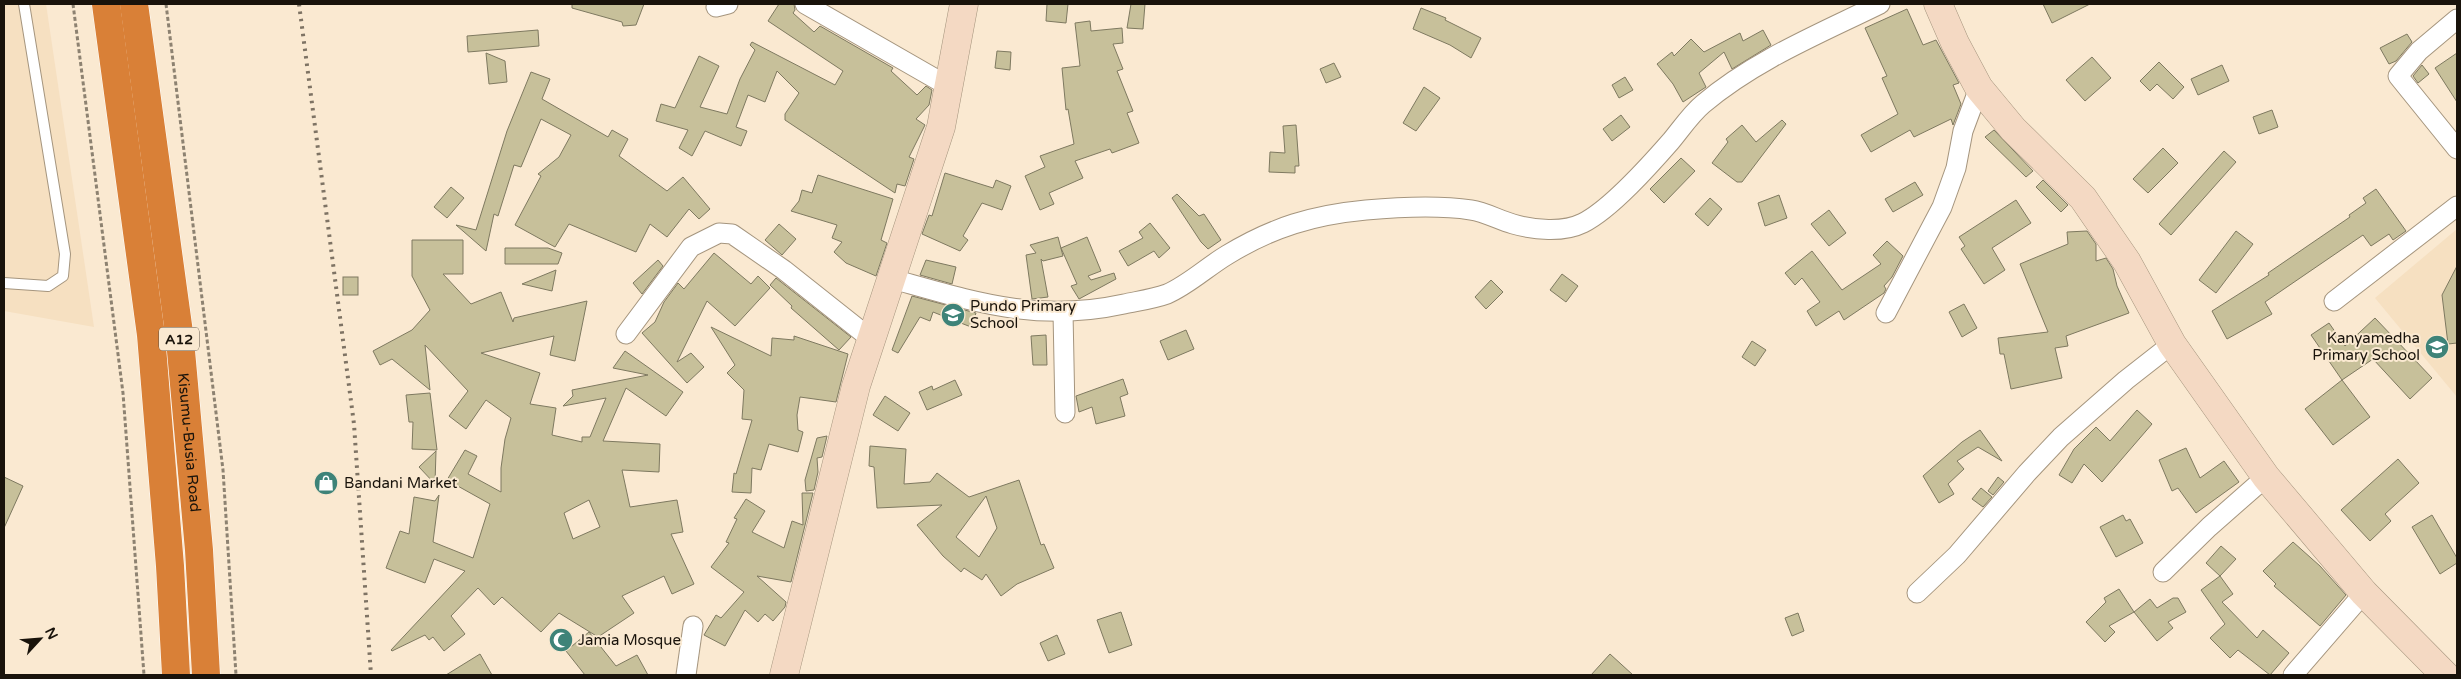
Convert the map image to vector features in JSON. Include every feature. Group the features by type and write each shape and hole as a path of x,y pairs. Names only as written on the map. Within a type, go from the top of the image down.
{"highway":[{"name":"Kisumu-Busia Road","path":"106,4 151,335 170,566 176,675"},
{"name":"Kisumu-Busia Road","path":"134,4 180,340 199,550 206,675"}],"street":[{"path":"805,4 948,86"},
{"path":"784,675 856,386 941,127 964,4"},
{"path":"892,279 996,306 1032,312 1063,312 1108,308 1168,293 1226,255 1265,233 1298,220 1328,214 1398,209 1472,210 1515,224 1553,230 1571,228 1585,222 1608,204 1653,162 1700,106 1737,76 1880,4"},
{"path":"1938,4 1955,43 1979,88 2013,129 2083,198 2127,262 2172,344 2266,477 2364,593 2444,675"},
{"path":"2457,19 2418,51 2398,76 2457,149"},
{"path":"1886,313 1942,207 1956,168 1963,131 1979,88"},
{"path":"2334,302 2457,206"},
{"path":"626,334 691,247 719,233 732,234 784,270 871,339"},
{"path":"1063,312 1065,413"},
{"path":"1917,593 1957,555 2027,473 2061,437 2126,380 2172,344"},
{"path":"2163,572 2209,527 2266,477"},
{"path":"2294,675 2364,593"},
{"path":"686,675 692,626"}],"lane":[{"path":"4,283 48,286 63,276 65,254 24,4"}],"path":[{"path":"73,4 123,393 144,675"},
{"path":"166,4 223,470 236,675"}],"shaded area":[{"path":"4,4 46,4 94,327 4,311"},
{"name":"Kanyamedha Primary School","path":"2457,229 2457,397 2375,298"}],"building":[{"path":"572,4 644,4 636,25 623,26 622,22 572,8"},
{"path":"779,4 794,4 795,10 793,13 814,32 820,26 893,68 891,71 917,95 926,86 932,90 929,105 916,119 925,125 909,157 914,159 905,186 897,184 895,193 785,120 785,114 799,93 777,71 765,102 748,95 736,127 747,131 741,146 705,131 692,156 679,148 688,130 656,121 661,104 675,108 699,56 719,66 700,107 727,114 740,79 755,50 750,45 752,42 835,85 843,71 768,21"},
{"path":"1047,4 1068,4 1066,23 1046,21"},
{"path":"1131,4 1145,4 1143,29 1127,28"},
{"path":"2043,4 2090,4 2052,23"},
{"path":"1421,8 1446,18 1445,20 1481,38 1471,58 1450,45 1413,29"},
{"path":"1907,9 1923,45 1936,40 1959,83 1953,85 1961,104 1953,125 1951,119 1914,137 1910,130 1871,152 1861,135 1898,114 1882,78 1887,76 1865,28"},
{"path":"1090,21 1091,31 1122,28 1123,43 1113,44 1123,69 1117,71 1133,111 1127,113 1139,143 1112,153 1110,149 1075,161 1083,178 1049,193 1054,204 1040,210 1025,176 1045,167 1040,156 1074,144 1068,109 1066,110 1062,68 1080,66 1075,23"},
{"path":"538,30 539,46 468,52 467,36"},
{"path":"1763,30 1771,45 1732,69 1724,52 1699,73 1706,87 1683,102 1673,84 1657,64 1672,52 1674,56 1691,39 1704,52 1740,33 1743,41"},
{"path":"2407,34 2412,42 2396,61 2389,64 2380,48"},
{"path":"997,51 1011,52 1010,70 995,68"},
{"path":"486,53 505,61 507,82 489,84"},
{"path":"2457,53 2457,102 2435,68"},
{"path":"2092,57 2111,78 2085,101 2066,80"},
{"path":"2159,62 2184,87 2173,99 2157,84 2150,91 2140,81"},
{"path":"1334,63 1341,77 1326,83 1320,69"},
{"path":"2222,65 2229,81 2198,95 2191,79"},
{"path":"2422,65 2429,74 2418,83 2413,76"},
{"path":"531,72 550,79 542,99 608,137 612,130 628,139 619,156 667,191 683,177 710,209 699,219 689,209 667,237 650,224 636,252 569,224 555,247 515,225 541,176 538,174 559,157 571,135 541,119 521,167 514,165 498,216 494,214 486,251 456,225 476,230 507,131"},
{"path":"1625,77 1633,90 1619,98 1612,85"},
{"path":"1424,87 1440,98 1416,131 1403,123"},
{"path":"2272,110 2278,127 2259,134 2253,117"},
{"path":"1621,115 1630,127 1612,141 1603,129"},
{"path":"1782,120 1786,124 1742,182 1737,182 1712,163 1728,142 1726,139 1742,125 1756,142"},
{"path":"1296,125 1299,166 1295,166 1295,173 1269,172 1270,152 1285,153 1283,126"},
{"path":"1994,130 2033,171 2026,177 1985,137"},
{"path":"2163,148 2178,163 2148,193 2133,179"},
{"path":"2224,151 2236,162 2171,235 2159,224"},
{"path":"1681,158 1695,171 1664,203 1650,189"},
{"path":"945,173 993,188 996,180 1011,186 1002,210 982,203 963,236 968,240 960,251 922,234 929,215 932,216"},
{"path":"818,175 893,199 881,240 887,243 876,276 846,263 834,252 842,242 832,238 837,225 791,211 799,201 802,190 812,193"},
{"path":"2043,180 2068,205 2061,212 2036,187"},
{"path":"1915,182 1923,195 1893,212 1885,199"},
{"path":"451,187 464,198 447,218 434,207"},
{"path":"2376,189 2406,231 2393,240 2389,234 2371,246 2363,235 2265,302 2272,314 2227,339 2212,311 2269,275 2268,273 2350,217 2349,215 2366,203 2363,198"},
{"path":"1177,194 1199,216 1204,214 1221,240 1208,249 1201,242 1172,198"},
{"path":"1779,195 1787,218 1765,226 1758,203"},
{"path":"1710,198 1722,209 1708,226 1695,214"},
{"path":"2016,200 2031,223 1992,248 2005,270 1984,284 1961,249 1965,246 1959,237"},
{"path":"1829,210 1846,233 1829,246 1811,224"},
{"path":"1150,223 1170,248 1159,258 1154,251 1128,266 1119,251 1143,238 1139,232"},
{"path":"779,224 796,239 782,255 765,240"},
{"path":"2087,231 2096,244 2096,261 2106,258 2113,269 2117,286 2129,313 2066,336 2068,346 2055,348 2062,378 2011,389 2004,354 2000,354 1998,338 2048,332 2020,264 2068,244 2067,232"},
{"path":"2236,231 2253,244 2216,293 2199,280"},
{"path":"1058,237 1063,256 1043,261 1041,259 1048,297 1032,299 1026,255 1036,253 1030,245"},
{"path":"1087,237 1101,271 1088,276 1091,280 1114,273 1116,279 1079,299 1071,286 1077,284 1061,248"},
{"path":"412,240 463,240 463,274 443,274 471,304 501,292 513,322 514,318 587,301 575,361 550,355 554,336 481,353 540,373 530,404 556,408 552,435 582,442 582,437 590,437 606,398 563,406 573,396 572,390 648,375 613,368 625,351 683,392 666,416 626,388 603,441 660,444 659,472 622,470 630,507 677,500 683,532 671,534 694,584 672,594 664,576 622,596 634,613 598,637 559,613 541,632 502,597 494,605 478,588 451,616 465,634 444,651 433,637 429,640 425,635 391,650 465,571 434,559 425,583 386,568 400,531 409,534 414,497 435,501 439,495 433,542 473,558 490,504 447,480 465,450 477,456 468,474 501,492 501,468 505,439 511,418 486,400 466,429 449,416 468,391 425,345 430,390 392,359 380,365 373,351 412,330 430,310 412,276","holes":["589,500 600,527 573,539 564,513"]},
{"path":"1887,241 1903,256 1892,277 1884,286 1886,289 1884,293 1844,320 1839,311 1816,326 1807,311 1820,302 1802,278 1795,285 1785,273 1812,251 1842,290 1881,264 1873,255"},
{"path":"505,248 548,248 562,253 558,264 505,264"},
{"path":"714,253 751,284 758,276 770,288 735,326 707,301 677,362 691,353 704,367 687,383 642,333 655,322 664,302 678,283 684,289"},
{"path":"658,260 663,266 642,294 633,283"},
{"path":"926,260 956,267 952,284 920,275"},
{"path":"2457,266 2457,343 2448,344 2442,295"},
{"path":"556,270 552,291 522,284"},
{"path":"1562,274 1578,286 1566,302 1550,290"},
{"path":"343,277 358,277 358,295 343,295"},
{"path":"776,278 851,337 839,350 791,308 792,306 770,285"},
{"path":"1491,280 1503,292 1486,309 1475,297"},
{"path":"912,296 976,313 971,327 933,312 930,321 920,317 898,353 892,350"},
{"path":"1964,304 1977,328 1962,337 1949,312"},
{"path":"2375,318 2432,378 2410,399 2373,359 2342,380 2311,335 2329,323 2345,346"},
{"path":"711,327 771,356 772,338 794,340 794,336 848,354 836,402 800,397 797,415 798,430 803,432 798,452 769,444 761,470 752,468 751,493 732,492 734,473 736,474 752,420 742,419 744,390 727,373 735,365"},
{"path":"1186,330 1194,349 1168,360 1160,341"},
{"path":"1046,335 1047,365 1033,365 1031,336"},
{"path":"1752,341 1766,350 1755,366 1742,357"},
{"path":"1123,379 1128,394 1120,397 1125,416 1096,424 1092,407 1079,412 1076,396"},
{"path":"955,380 962,395 927,410 919,392 932,386 933,390"},
{"path":"2342,380 2370,417 2333,445 2305,409"},
{"path":"430,393 437,450 412,449 413,422 409,422 406,395"},
{"path":"885,396 910,413 898,431 873,415"},
{"path":"2137,410 2152,424 2102,482 2084,464 2072,483 2059,475 2074,449 2096,427 2110,441"},
{"path":"1980,430 2002,461 1978,447 1957,461 1964,469 1948,484 1954,494 1939,503 1923,476 1962,442"},
{"path":"827,436 822,457 817,458 818,472 814,490 806,491 805,480 817,438"},
{"path":"870,446 906,449 904,484 930,482 937,473 969,497 1019,480 1041,545 1044,544 1054,568 1017,584 1001,596 986,574 982,580 964,568 961,572 943,556 917,525 942,505 877,508 874,467 869,466","holes":["986,496 997,528 979,557 956,537"]},
{"path":"2186,448 2200,478 2224,461 2239,482 2196,513 2178,488 2172,491 2159,460"},
{"path":"436,451 435,484 419,467"},
{"path":"2398,459 2419,483 2385,514 2391,521 2370,541 2341,510"},
{"path":"4,477 23,486 4,528"},
{"path":"1998,477 2004,482 1993,495 1988,491"},
{"path":"1981,488 1992,497 1983,507 1972,499"},
{"path":"802,493 813,493 791,582 757,576 786,602 785,607 773,621 765,614 758,622 745,610 725,646 704,635 716,615 721,618 744,592 711,567 729,543 726,542 737,519 734,518 746,499 765,511 752,532 784,548 792,521 803,525"},
{"path":"2123,515 2126,521 2130,519 2143,543 2116,557 2100,527"},
{"path":"2432,515 2457,558 2457,563 2440,574 2412,527"},
{"path":"2293,542 2320,566 2346,595 2320,626 2274,586 2276,584 2263,571"},
{"path":"2221,546 2236,559 2220,576 2206,563"},
{"path":"2220,576 2233,594 2222,602 2257,638 2263,630 2289,653 2270,675 2238,650 2230,658 2210,638 2225,624 2201,590"},
{"path":"2119,589 2134,612 2109,626 2115,632 2105,642 2086,622 2106,602 2104,598"},
{"path":"2173,598 2178,598 2186,612 2168,622 2173,628 2157,641 2134,612 2150,599 2157,608"},
{"path":"1121,612 1132,645 1109,653 1097,620"},
{"path":"1798,613 1804,631 1792,636 1785,618"},
{"path":"589,632 616,666 637,655 648,675 585,675 566,651"},
{"path":"1057,635 1065,654 1048,661 1040,643"},
{"path":"480,654 492,675 446,675"},
{"path":"1610,654 1633,675 1591,675"}],"railway":[{"path":"299,4 354,424 371,675"}],"place":[{"name":"Pundo Primary School","path":"953,315"},
{"name":"Kanyamedha Primary School","path":"2437,347"},
{"name":"Bandani Market","path":"326,483"},
{"name":"Jamia Mosque","path":"561,640"}]}
